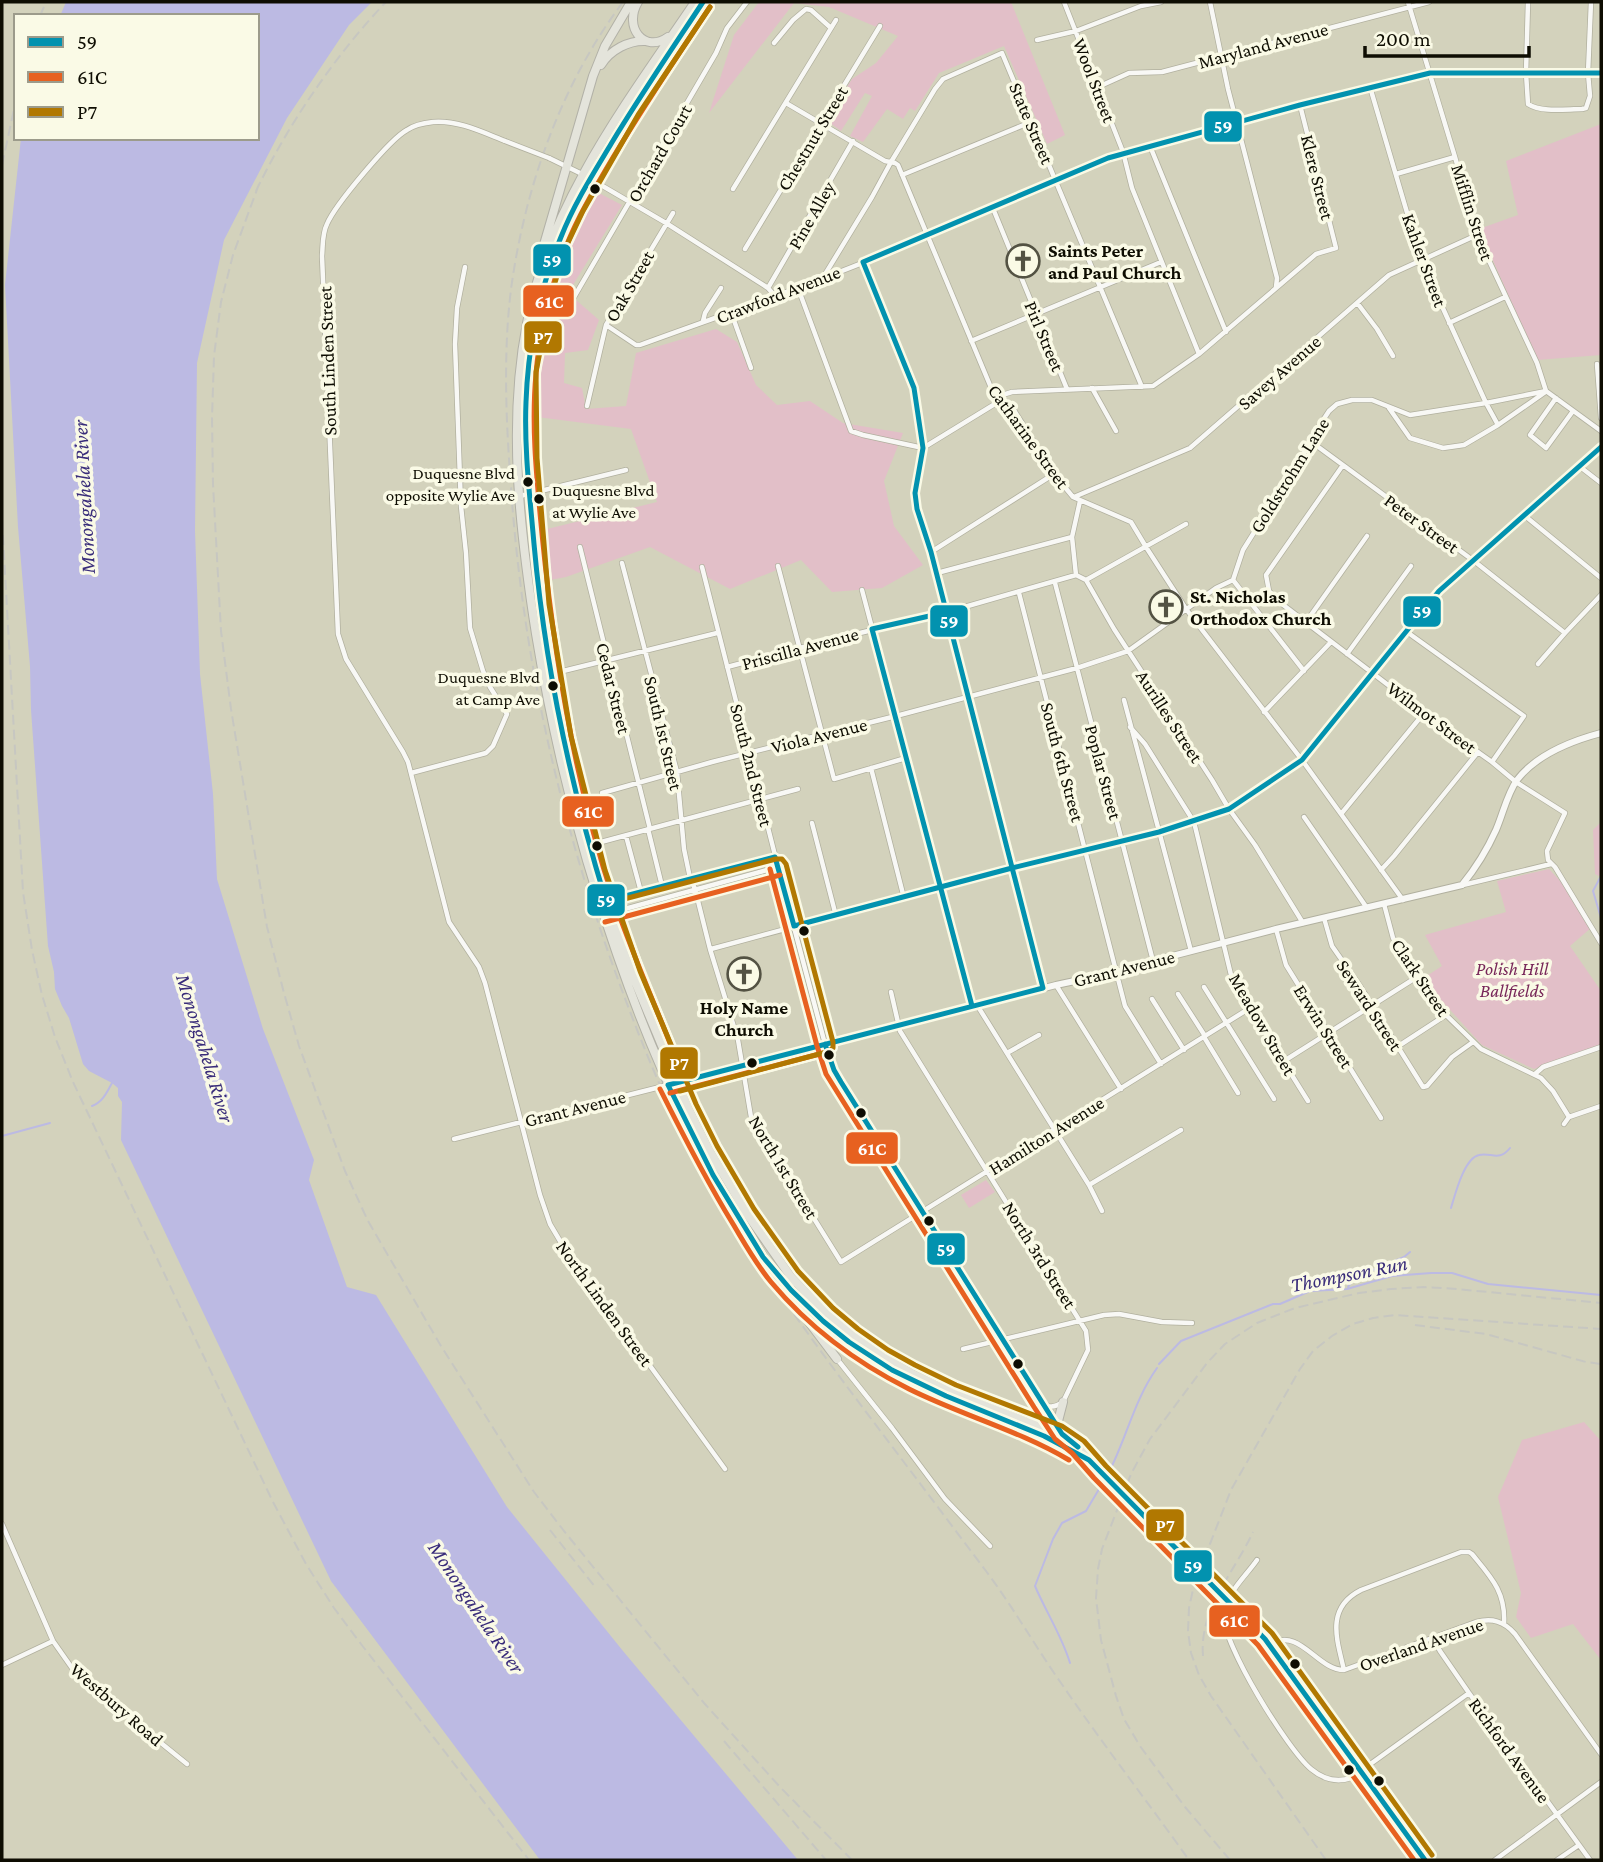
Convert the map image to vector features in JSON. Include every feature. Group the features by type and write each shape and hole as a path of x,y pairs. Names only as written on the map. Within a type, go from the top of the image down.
{"main road":[{"path":"631,2 605,47 593,76 537,269 527,321 517,401 520,496 529,584 545,686 581,844 603,902 637,1012 713,1175 763,1257 837,1359"},
{"path":"638,2 632,17 632,27 638,36 646,41"},
{"path":"527,321 547,251 586,177 695,2"},
{"path":"603,902 562,738 540,605 530,494 527,371 534,332 557,246 586,177 703,2"},
{"path":"593,76 604,59 627,43 639,40 659,42 666,40 676,30"},
{"path":"672,1083 747,1214 791,1277 804,1291 851,1339 925,1380 1066,1439 1078,1447 1270,1644 1426,1860"},
{"path":"767,1244 763,1257 823,1321 912,1381 1044,1436 1089,1461"},
{"path":"837,1359 839,1349 851,1339"},
{"path":"1056,1425 1063,1402"},
{"path":"1027,1422 1039,1417 1043,1404"},
{"path":"1043,1404 1066,1439"}],"street":[{"name":"Orchard Court","path":"570,304 716,53 727,27 747,2"},
{"name":"Wool Street","path":"1064,2 1123,152 1132,188 1199,354"},
{"path":"1037,40 1076,30 1140,4 1161,2"},
{"path":"797,288 851,431 863,435 923,448 1012,392 1153,386 1199,354 1256,307 1276,288 1278,278 1221,57 1210,2"},
{"name":"Maryland Avenue","path":"1098,87 1129,73 1162,72 1409,4 1429,2"},
{"path":"1528,2 1528,104 1532,108 1542,109 1586,108 1590,96 1588,73 1591,2"},
{"name":"Mifflin Street","path":"1409,4 1477,235 1536,363 1546,391"},
{"path":"774,43 806,9 811,10 831,28"},
{"path":"733,189 836,20"},
{"name":"Chestnut Street","path":"745,249 880,26"},
{"name":"State Street","path":"891,162 943,79 1002,54 1142,387"},
{"name":"Crawford Avenue","path":"606,325 640,345 863,262 1123,152 1370,87 1430,73 1601,73"},
{"name":"Kahler Street","path":"1370,87 1421,260 1498,425"},
{"path":"786,103 891,162 873,197 823,277"},
{"name":"Klere Street","path":"1276,288 1316,254 1336,248 1300,105"},
{"name":"South Linden Street","path":"521,1121 485,982 479,967 446,914 411,773 403,752 346,659 338,634 323,240 326,226 335,209 385,150 406,130 432,122 449,122 567,166 666,223 768,288 775,296"},
{"path":"902,175 1031,122"},
{"name":"Pine Alley","path":"768,288 853,141"},
{"path":"1150,146 1226,332"},
{"path":"1396,174 1455,157"},
{"name":"Catharine Street","path":"891,162 898,165 992,390 1012,407 1073,497 1131,522 1186,609 1302,760 1403,900"},
{"name":"Pirl Street","path":"992,206 1067,389"},
{"name":"Oak Street","path":"587,406 606,325 673,212"},
{"name":"Savey Avenue","path":"1073,497 1190,448 1389,275 1477,235"},
{"path":"863,262 914,388 923,448 915,493 917,509 932,552 1043,988"},
{"path":"971,341 1161,262"},
{"path":"411,773 486,753 493,746 507,714 486,679 470,628 461,506 455,344 457,308 465,267"},
{"path":"702,322 721,288"},
{"path":"1449,323 1505,297"},
{"path":"1358,304 1393,356"},
{"path":"731,312 751,368"},
{"path":"1597,364 1601,418"},
{"path":"1092,388 1116,432"},
{"path":"1389,407 1410,438 1443,448 1464,446 1546,391 1601,431"},
{"name":"Goldstrohm Lane","path":"1233,580 1243,550 1322,420 1337,404 1372,400 1410,415 1546,391"},
{"path":"1556,398 1530,435 1546,448 1573,411"},
{"name":"Peter Street","path":"1310,443 1474,561 1565,633"},
{"path":"710,949 1012,868 1122,842 1194,822 1229,809 1302,760 1439,591 1601,447"},
{"name":"Wilmot Street","path":"1343,465 1266,575 1269,591 1282,604 1424,713 1516,782 1565,813 1547,851 1551,864"},
{"path":"1579,466 1601,483"},
{"path":"520,496 626,470"},
{"path":"932,552 1055,474"},
{"path":"1080,501 1072,537 1076,575 1086,580 1186,524"},
{"path":"1525,516 1601,578"},
{"path":"1306,622 1367,536"},
{"path":"937,573 1072,537"},
{"name":"Cedar Street","path":"580,547 662,886"},
{"name":"South 1st Street","path":"622,563 677,772 684,849 690,878 738,1040 741,1066"},
{"path":"778,566 834,779 906,758"},
{"path":"1347,654 1410,566"},
{"name":"South 2nd Street","path":"702,567 775,857 834,1070 1043,1404"},
{"name":"Priscilla Avenue","path":"727,667 947,612 1076,575"},
{"name":"Aurilles Street","path":"1086,580 1128,651 1303,923"},
{"path":"1186,609 1216,588 1233,580 1304,671"},
{"name":"Poplar Street","path":"1055,583 1153,961"},
{"path":"862,590 940,888 974,1005 1007,1052 1102,1210"},
{"name":"South 6th Street","path":"1019,593 1125,1006 1161,1064"},
{"path":"1538,664 1601,595"},
{"name":"Viola Avenue","path":"602,793 1077,668 1128,651 1186,609"},
{"path":"1407,632 1524,716 1492,762"},
{"path":"551,675 717,633"},
{"path":"1265,712 1331,642"},
{"path":"1124,700 1191,951"},
{"path":"1341,814 1424,713"},
{"name":"Meadow Street","path":"1130,727 1145,744 1194,822 1232,979 1308,1101"},
{"path":"1462,885 1474,871 1496,830 1516,782 1531,765 1559,748 1601,732"},
{"path":"1381,870 1478,752"},
{"path":"871,768 904,898"},
{"path":"590,846 797,789"},
{"path":"1304,817 1367,908"},
{"path":"811,823 836,916"},
{"path":"626,836 641,892"},
{"path":"603,902 775,857"},
{"path":"1551,864 1601,943"},
{"name":"Grant Avenue","path":"454,1139 974,1005 1117,972 1276,929 1551,864"},
{"path":"607,914 778,867"},
{"name":"Clark Street","path":"1384,904 1393,938 1446,1015 1473,1042 1546,1082 1569,1116"},
{"name":"Seward Street","path":"1324,918 1332,946 1424,1088 1452,1057 1473,1042"},
{"name":"Erwin Street","path":"1276,929 1286,965 1381,1118"},
{"path":"1284,1061 1417,976"},
{"path":"1056,985 1121,1089"},
{"path":"1203,987 1274,1099"},
{"name":"North 3rd Street","path":"891,992 900,1031 1086,1331 1088,1350 1063,1402"},
{"path":"1178,994 1238,1093"},
{"path":"1152,999 1184,1050"},
{"name":"Hamilton Avenue","path":"841,1262 1250,1008"},
{"path":"1397,1047 1446,1015"},
{"path":"1007,1052 1040,1035"},
{"path":"1535,1074 1544,1067 1601,1047"},
{"name":"North 1st Street","path":"741,1066 751,1117 841,1262"},
{"path":"1564,1124 1569,1116 1601,1106"},
{"name":"North Linden Street","path":"521,1121 550,1224 563,1246 725,1469"},
{"path":"1089,1185 1181,1130"},
{"path":"963,1349 1094,1316 1119,1314 1162,1322 1192,1323"},
{"path":"837,1359 945,1499 990,1546"},
{"path":"1043,1404 1055,1406 1063,1402"},
{"name":"Westbury Road","path":"2,1524 53,1641 72,1668 187,1764"},
{"path":"1344,1671 1335,1623 1347,1600 1361,1590 1461,1552 1472,1554 1496,1585 1504,1604 1504,1624"},
{"path":"1257,1560 1232,1593 1226,1606 1224,1622 1230,1642 1271,1717 1306,1764 1321,1775 1336,1780 1351,1778 1469,1693"},
{"name":"Overland Avenue","path":"1270,1644 1282,1640 1299,1644 1326,1666 1344,1671 1482,1620 1496,1621 1515,1634 1601,1754"},
{"name":"Richford Avenue","path":"1433,1638 1469,1693 1590,1860"},
{"path":"2,1665 53,1641"},
{"path":"1495,1860 1601,1782"},
{"path":"1557,1860 1578,1845"}],"green space":[{"path":"759,2 1011,2 1065,135 1047,144 1004,46 939,73 915,111 910,108 903,119 887,109 863,142 850,136 872,96 865,93 841,131 826,120 852,79 876,63 898,36 829,7 794,3 709,113 734,35"},
{"path":"1601,124 1601,355 1537,360 1479,229 1518,215 1506,161"},
{"path":"595,191 622,205 568,293 599,320 588,350 565,353 564,383 582,388 586,409 626,406 636,353 716,329 737,342 756,385 777,405 810,401 843,423 903,433 884,481 894,526 923,565 882,588 832,592 801,560 730,589 650,547 566,577 545,581 539,531 657,502 631,429 537,417 532,368 543,309 569,234"},
{"path":"1601,822 1601,877 1595,874 1593,830"},
{"name":"Polish Hill Ballfields","path":"1549,869 1562,883 1592,927 1570,946 1601,991 1601,1044 1534,1069 1482,1045 1422,979 1442,966 1425,935 1506,912 1497,881"},
{"path":"986,1180 995,1192 969,1208 961,1195"},
{"path":"1584,1422 1601,1441 1601,1660 1573,1624 1531,1638 1516,1617 1521,1593 1498,1497 1522,1440"}],"water":[{"name":"Monongahela River","path":"66,2 372,2 349,25 287,118 224,240 197,363 195,531 200,674 213,794 217,879 263,1029 314,1160 309,1180 347,1287 376,1295 507,1507 798,1860 540,1860 331,1581 121,1140 122,1102 118,1096 118,1088 89,1071 83,1064 69,1018 55,989 48,946 18,527 5,285 21,140 259,140 259,14 61,14"}],"waterway":[{"path":"1601,876 1593,891 1601,918"},
{"path":"92,1106 102,1099 112,1083"},
{"path":"2,1136 50,1123"},
{"path":"1451,1208 1469,1163 1479,1155 1499,1156 1510,1148"},
{"path":"1348,1287 1354,1278 1410,1252"},
{"name":"Thompson Run","path":"1159,1364 1181,1341 1273,1304 1280,1304 1310,1291 1347,1289 1392,1276 1452,1273 1488,1284 1601,1295"},
{"name":"Thompson Run","path":"1108,1474 1142,1393 1157,1368"},
{"name":"Thompson Run","path":"1070,1663 1035,1586 1062,1523 1086,1511 1105,1479"}],"railway":[{"path":"41,14 46,2"},
{"path":"256,191 282,141 314,92 349,44 386,2"},
{"path":"623,2 581,67 564,102 536,175 517,251 507,338 509,462 516,548 533,669 559,788 592,905 653,1070 703,1173 736,1229 809,1336 996,1585 1051,1669 1189,1860"},
{"path":"2,165 14,109"},
{"path":"259,184 233,255 221,302 214,356 213,484 221,631 231,709 267,927 299,1046 345,1171 368,1221 441,1346 534,1492 704,1703 780,1787 852,1860"},
{"path":"2,520 23,892 32,950 55,1037 73,1082 273,1502 306,1564 361,1644 529,1860"},
{"path":"1230,1860 1185,1807 1140,1746 1124,1719 1101,1640 1096,1598 1102,1549 1131,1474 1150,1439 1207,1363 1225,1344 1257,1323 1295,1308 1359,1293 1424,1287 1601,1303"},
{"path":"1326,1860 1211,1696 1191,1653 1189,1608 1194,1585 1231,1490 1313,1351 1353,1324 1395,1315 1601,1329"},
{"path":"1415,1325 1486,1334 1601,1364"},
{"path":"550,1530 596,1588"},
{"path":"1203,1656 1203,1639 1212,1607 1253,1532"},
{"path":"724,1741 826,1860"}],"transit line":[{"name":"59","path":"703,2 633,108 584,189 566,225 547,276 532,339 527,381 527,455 534,544 552,680 570,769 606,901 775,857 794,926"},
{"name":"61C","path":"684,1079 613,898 587,809 559,672 547,580 534,414 542,332 569,239 618,150 710,7"},
{"name":"P7","path":"710,7 638,115 583,211 565,249 551,296 536,372 537,458 549,604 571,736 605,870 640,971 696,1104 717,1146 754,1209 798,1271 833,1308 888,1350 956,1385 1062,1426 1084,1441 1272,1633 1432,1855"},
{"name":"59","path":"863,262 1108,158 1300,105 1430,73 1601,73"},
{"name":"59","path":"863,262 914,388 923,448 915,493 917,509 931,552 1043,988 668,1085 713,1175 763,1257 791,1290 849,1342 892,1370 946,1396 1044,1436 1089,1460 1265,1639 1425,1860"},
{"name":"59","path":"794,926 1159,832 1229,809 1302,760 1439,591 1601,447"},
{"name":"59","path":"947,612 872,629 972,1006"},
{"name":"P7","path":"609,903 776,859 782,859 786,864 833,1048 827,1052 680,1091"},
{"name":"61C","path":"770,869 826,1074 1034,1407 1055,1439 1072,1453 1258,1645 1414,1860"},
{"name":"61C","path":"605,922 780,875"},
{"name":"59","path":"825,1044 841,1082 1062,1434 1078,1447"},
{"name":"61C","path":"670,1093 827,1052"},
{"name":"61C","path":"660,1089 704,1174 751,1254 771,1282 801,1314 834,1342 890,1379 1050,1449 1069,1460"}],"place":[{"name":"Saints Peter and Paul Church","path":"1023,261"},
{"name":"Duquesne Blvd opposite Wylie Ave","path":"528,482"},
{"name":"Duquesne Blvd at Wylie Ave","path":"539,499"},
{"name":"St. Nicholas Orthodox Church","path":"1166,607"},
{"name":"Duquesne Blvd at Camp Ave","path":"553,686"},
{"name":"Holy Name Church","path":"744,974"}]}
